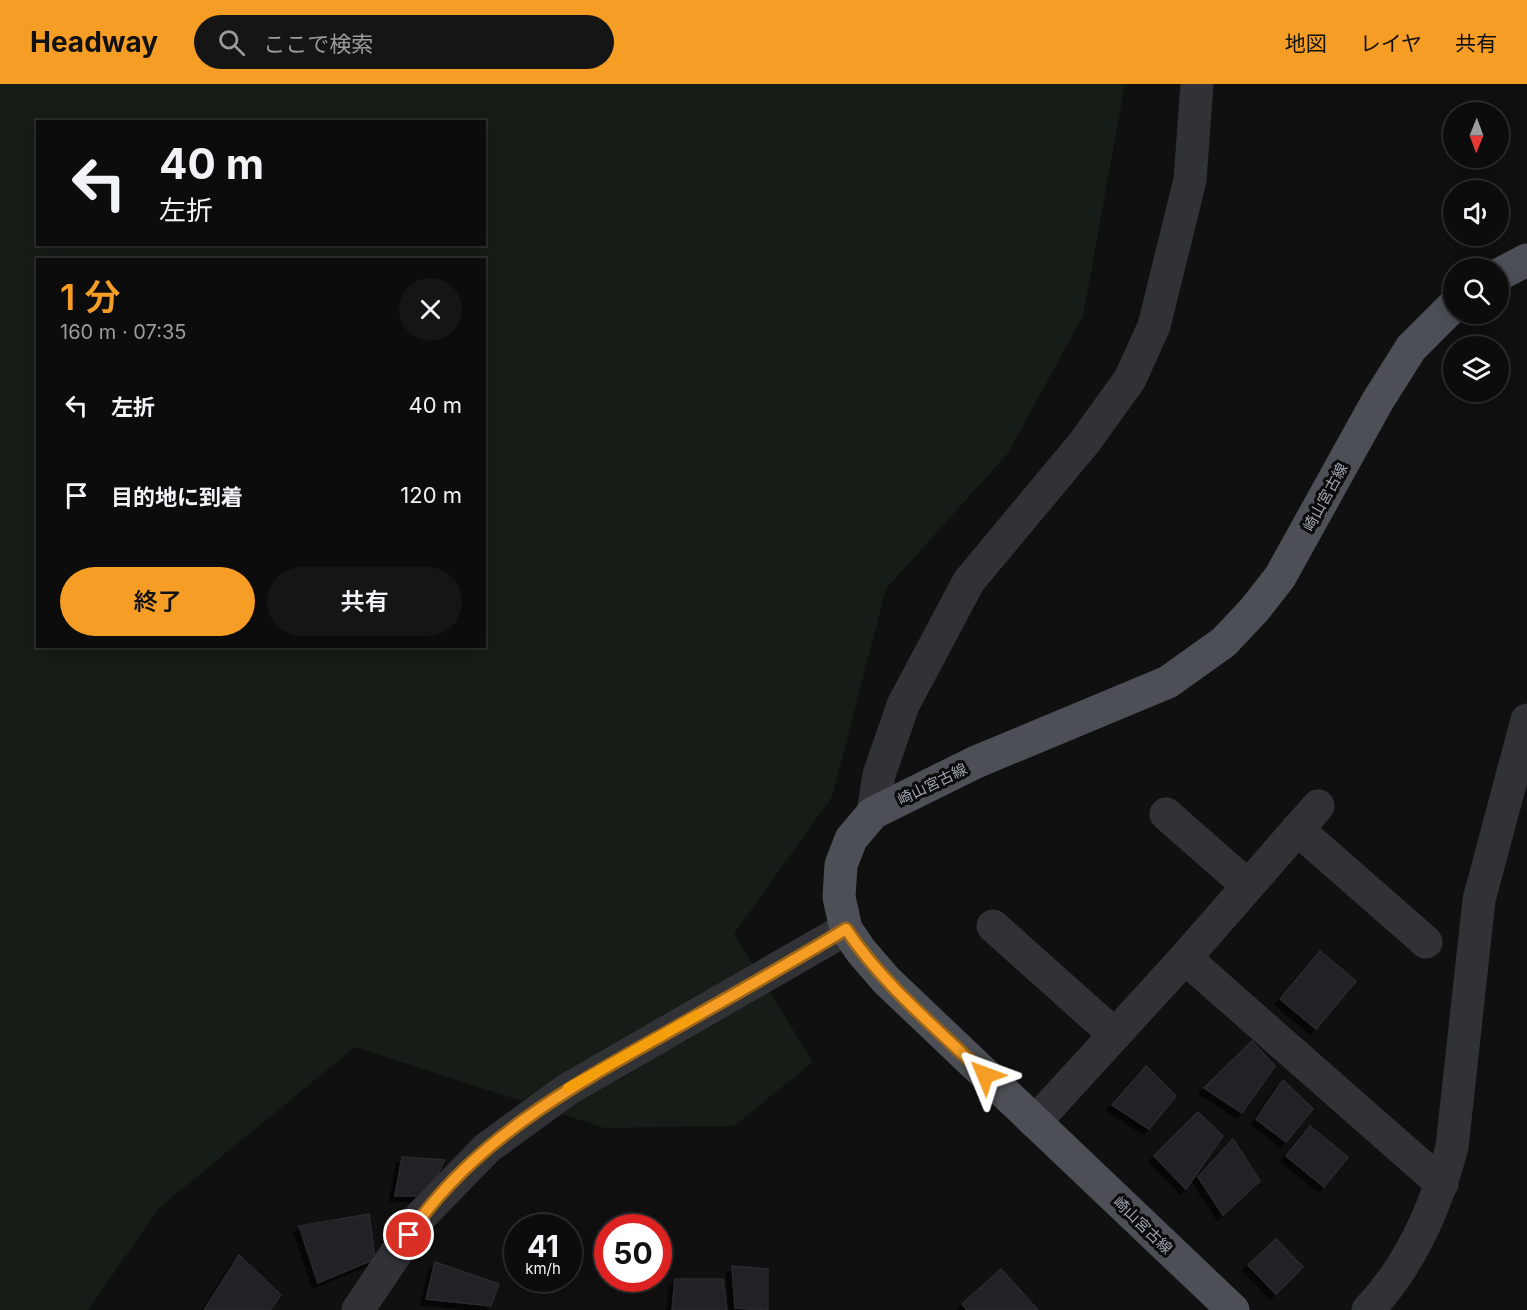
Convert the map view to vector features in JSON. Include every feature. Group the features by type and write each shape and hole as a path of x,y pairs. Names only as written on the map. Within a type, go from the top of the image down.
{"main road":[{"path":"1509,269 1527,260"},
{"name":"崎山宮古線","path":"1233,1310 886,980 846,929 839,897 841,865 851,839 873,813 976,762 1168,681 1224,642 1256,609 1280,577 1377,402 1411,348 1443,316"}],"street":[{"path":"873,813 879,775 903,705 969,581 1084,443 1135,369 1154,326 1190,180 1197,84"},
{"path":"1368,1310 1389,1288 1419,1239 1442,1184 1452,1147 1479,900 1525,738"},
{"path":"1166,814 1248,886"},
{"path":"1035,1122 1185,958 1307,817 1426,942"},
{"path":"993,926 1115,1035"},
{"path":"358,1310 421,1216 487,1149 568,1089 846,929"},
{"path":"1185,958 1442,1184"}],"shaded area":[{"path":"0,84 1125,84 1083,316 1008,453 886,589 832,797 734,934 813,1062 734,1126 605,1128 355,1047 159,1208 88,1310 0,1310"}],"building":[{"path":"1320,951 1356,981 1316,1029 1280,999"},
{"path":"1252,1041 1275,1066 1242,1113 1204,1088"},
{"path":"1146,1066 1176,1096 1149,1129 1112,1105"},
{"path":"1283,1080 1313,1109 1286,1142 1256,1119"},
{"path":"1198,1112 1223,1136 1186,1189 1154,1156"},
{"path":"1310,1126 1348,1157 1324,1187 1286,1156"},
{"path":"1233,1139 1260,1181 1223,1215 1198,1177"},
{"path":"402,1157 445,1160 427,1196 395,1196"},
{"path":"369,1214 375,1259 318,1283 299,1226"},
{"path":"1276,1239 1303,1267 1276,1294 1248,1265"},
{"path":"239,1255 281,1295 270,1310 204,1310"},
{"path":"435,1262 499,1284 491,1306 426,1299"},
{"path":"732,1266 768,1269 768,1310 735,1308"},
{"path":"1001,1269 1038,1310 967,1310 962,1304"},
{"path":"675,1279 723,1279 727,1310 672,1310"}],"slow traffic":[{"path":"568,1088 697,1015"}],"route":[{"path":"409,1235 421,1216 487,1149 568,1089 846,929 886,980 985,1075"}]}
